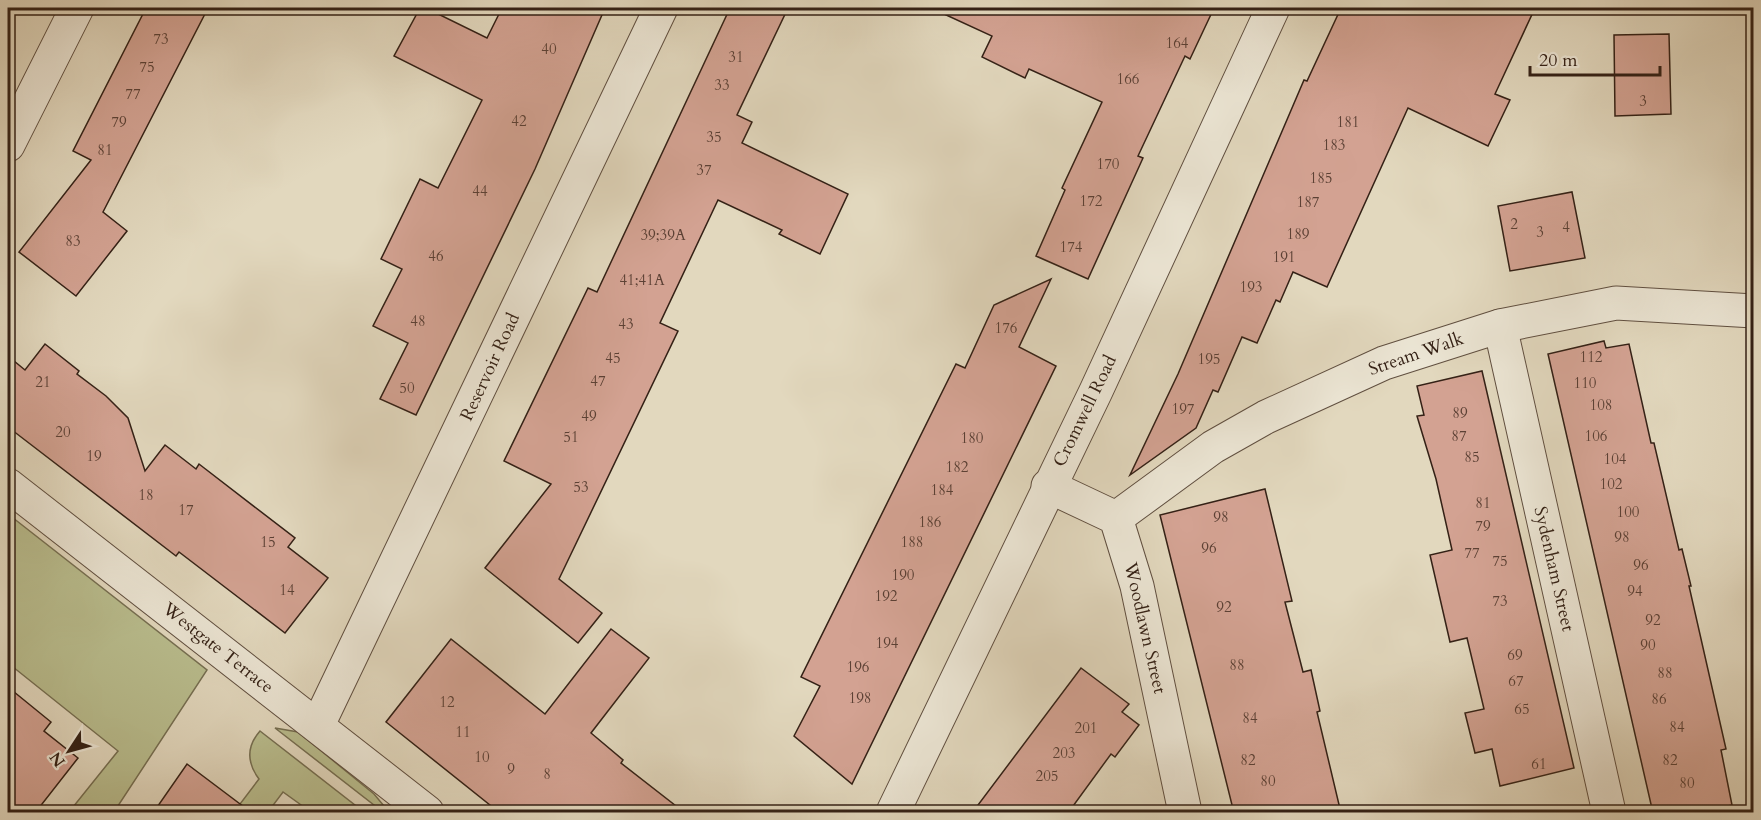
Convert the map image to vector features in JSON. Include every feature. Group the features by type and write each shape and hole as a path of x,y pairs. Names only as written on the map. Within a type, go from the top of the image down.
{"street":[{"path":"8,145 77,8"},
{"name":"Reservoir Road","path":"318,725 661,8"},
{"name":"Cromwell Road","path":"893,813 1048,486 1096,391 1273,8"},
{"name":"Stream Walk","path":"1116,518 1213,447 1266,417 1384,363 1500,326 1616,303 1754,311"},
{"name":"Sydenham Street","path":"1500,326 1609,813"},
{"name":"Westgate Terrace","path":"8,485 318,725 427,813"},
{"path":"1048,486 1116,518"},
{"name":"Woodlawn Street","path":"1116,518 1137,586 1185,813"}],"green space":[{"path":"8,514 207,670 114,812 69,812 118,751 8,663"},
{"path":"275,728 298,732 374,794 389,812 383,812"},
{"path":"260,731 364,812 311,812 283,792 268,812 252,812 240,804 259,779 250,761 250,749"}],"building":[{"path":"146,8 208,8 103,212 127,231 76,296 19,252 91,160 73,151"},
{"path":"420,8 426,8 487,38 502,8 605,8 535,169 416,415 380,399 408,343 373,326 402,269 381,259 420,179 438,188 482,100 394,56"},
{"path":"730,8 788,8 737,115 752,122 742,143 848,194 820,254 779,234 782,230 718,200 660,323 678,331 559,579 602,613 578,643 485,568 551,484 504,461 588,288 597,292"},
{"path":"931,8 1214,8 1190,59 1185,56 1138,156 1143,158 1088,279 1036,256 1065,190 1062,188 1102,102 1029,69 1025,78 982,57 992,36"},
{"path":"1341,8 1535,8 1495,94 1510,100 1488,146 1408,108 1327,287 1293,272 1280,302 1276,300 1257,343 1242,337 1218,392 1213,390 1196,428 1130,475 1178,374 1304,80 1307,81"},
{"path":"1669,34 1671,114 1615,116 1614,35"},
{"path":"1572,192 1585,258 1510,271 1498,206"},
{"path":"1051,279 1019,347 1056,366 852,784 794,736 820,686 801,677 956,364 965,368 994,305"},
{"path":"1604,341 1606,348 1629,344 1651,443 1654,443 1679,550 1682,549 1691,586 1689,586 1726,749 1721,750 1732,805 1699,813 1653,813 1548,354"},
{"path":"45,344 79,371 77,374 106,396 128,418 145,471 165,445 196,469 199,464 295,538 288,547 328,578 285,633 179,552 176,556 8,427 8,356 25,370"},
{"path":"1482,371 1574,768 1500,786 1492,749 1475,753 1465,713 1484,709 1467,638 1450,642 1430,555 1452,550 1436,479 1417,416 1424,415 1417,386"},
{"path":"1265,489 1292,601 1285,602 1303,672 1311,670 1320,711 1317,712 1341,813 1234,813 1160,515"},
{"path":"611,629 649,658 591,733 623,760 621,763 685,813 500,813 386,722 451,639 545,714"},
{"path":"1081,668 1129,704 1122,712 1139,725 1115,757 1111,754 1068,813 972,813"},
{"path":"8,687 51,722 44,731 78,758 35,813 8,813"},
{"path":"187,764 252,813 153,813"}]}
